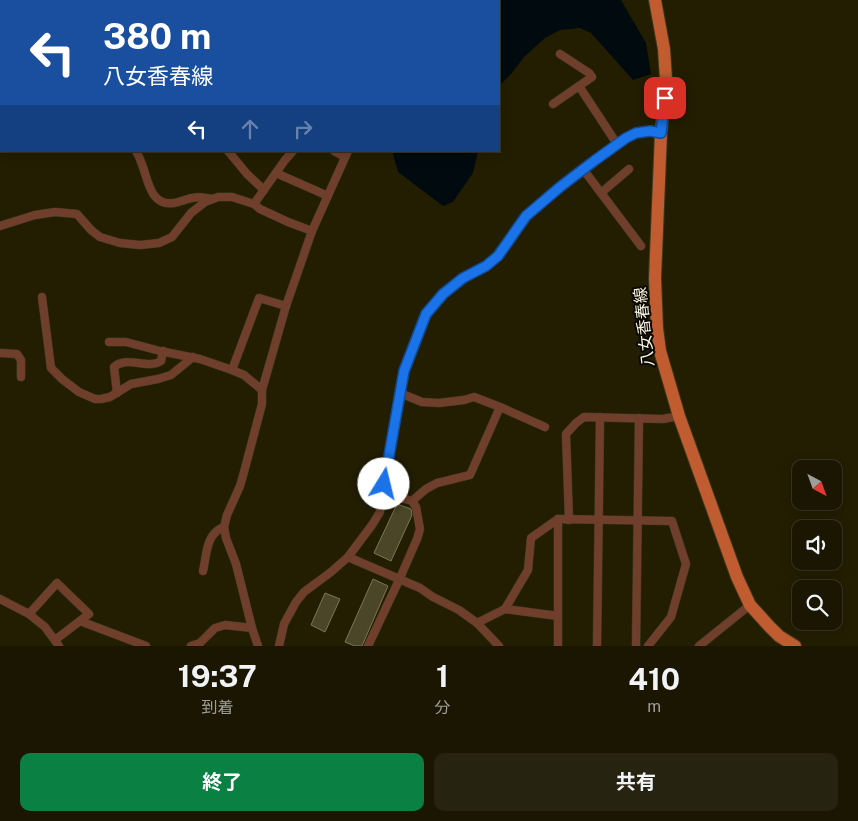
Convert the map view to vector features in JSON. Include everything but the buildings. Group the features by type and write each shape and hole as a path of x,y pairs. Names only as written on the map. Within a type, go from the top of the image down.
{"main road":[{"name":"八女香春線","path":"655,0 665,56 666,79 661,133 655,278 660,351 679,416 737,577 750,605 768,626 795,646"}],"street":[{"path":"553,104 592,77 560,54"},
{"path":"579,86 617,144"},
{"path":"279,646 284,624 296,602 304,592 331,572 348,556 380,512 390,442 404,371 426,314 443,294 463,278 486,266 498,256 526,216 583,169 617,144 636,133 650,131 661,133"},
{"path":"137,152 142,162 150,190 162,202 172,204 202,197 212,200"},
{"path":"229,152 247,174 264,190"},
{"path":"254,204 292,152"},
{"path":"258,646 224,527 244,472 262,404 262,390 286,306 312,231 346,154"},
{"path":"583,169 641,246"},
{"path":"600,193 629,169"},
{"path":"276,173 328,196"},
{"path":"0,226 35,215 55,212 78,214 91,230 100,237 120,243 140,245 159,243 172,237 189,216 205,202 218,197 232,197 254,204 260,209 312,231"},
{"path":"176,203 189,216"},
{"path":"42,297 51,368 79,392 95,399 101,400 110,397 131,384 171,375 193,358"},
{"path":"232,370 259,298 286,306"},
{"path":"109,342 126,342 193,358 232,370 244,376 262,390"},
{"path":"117,393 114,367 118,364 131,362 148,365 157,364 161,362 163,351"},
{"path":"0,353 17,354 21,360 21,377"},
{"path":"400,393 422,402 438,403 474,397 545,427"},
{"path":"412,501 437,482 470,475 500,407"},
{"path":"568,520 566,434 576,423 584,417 663,419 679,416"},
{"path":"597,646 600,417"},
{"path":"636,646 639,418"},
{"path":"368,646 400,578 420,529 416,507 412,501 382,496"},
{"path":"558,519 558,646"},
{"path":"477,623 505,609 528,570 531,538 558,519 672,521 686,564 671,617 648,646"},
{"path":"203,571 212,536 216,531 224,527"},
{"path":"348,556 400,578 459,610 477,623 499,646"},
{"path":"0,599 29,614 45,627 57,643 80,620 89,614 57,583 29,614"},
{"path":"699,646 750,605"},
{"path":"505,609 558,616"},
{"path":"80,620 146,646"},
{"path":"192,646 200,643 215,628 225,625 252,628"}],"shaded area":[{"path":"500,0 621,0 646,43 651,74 633,80 591,33 580,28 560,30 545,38 524,57 500,85"},
{"path":"394,152 478,152 473,173 453,202 443,206 398,172"}],"route":[{"path":"384,484 404,371 426,314 443,294 463,278 486,266 498,256 526,216 560,187 626,138 636,133 650,131 661,133 665,98"}]}
